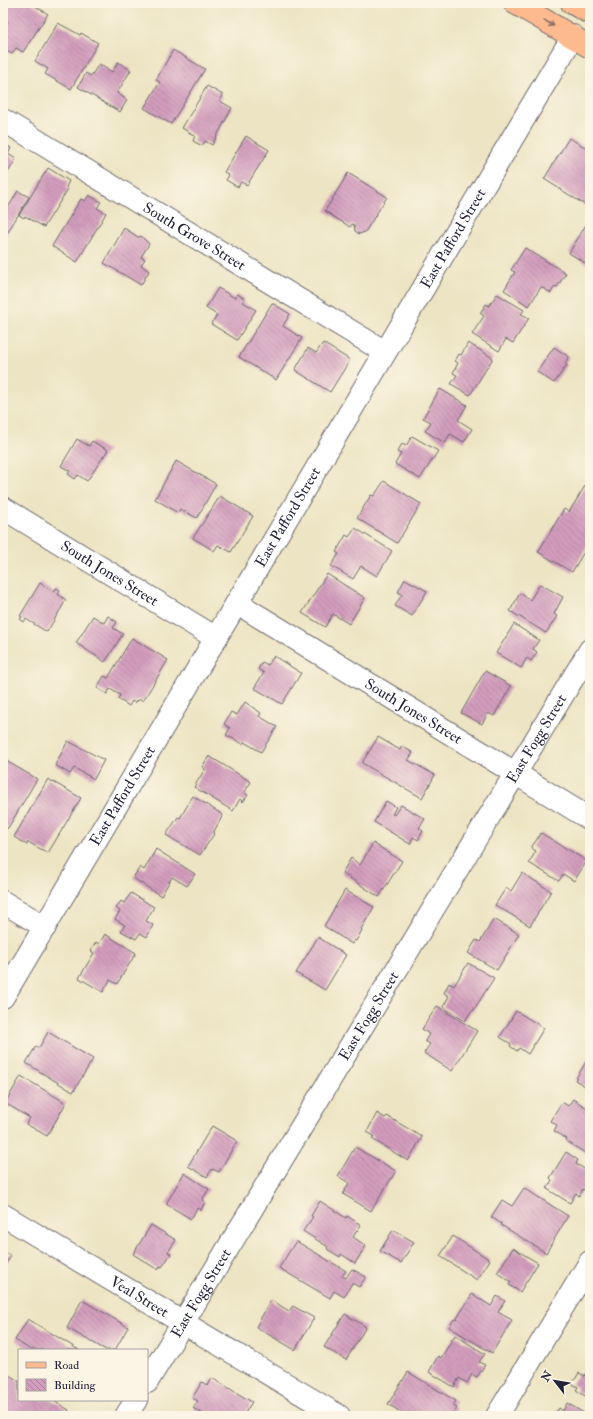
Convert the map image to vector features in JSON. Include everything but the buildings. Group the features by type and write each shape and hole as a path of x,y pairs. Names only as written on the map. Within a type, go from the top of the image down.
{"main road":[{"path":"515,3 581,41"},
{"path":"572,3 590,13"}],"street":[{"name":"East Pafford Street","path":"3,997 385,352 581,41"},
{"name":"South Grove Street","path":"3,120 385,352"},
{"name":"South Jones Street","path":"3,508 216,638"},
{"name":"South Jones Street","path":"237,603 590,820"},
{"name":"East Fogg Street","path":"148,1380 590,650"},
{"path":"3,902 45,927"},
{"name":"Veal Street","path":"3,1215 339,1416"},
{"path":"496,1416 590,1262"},
{"path":"126,1416 135,1401"}]}
